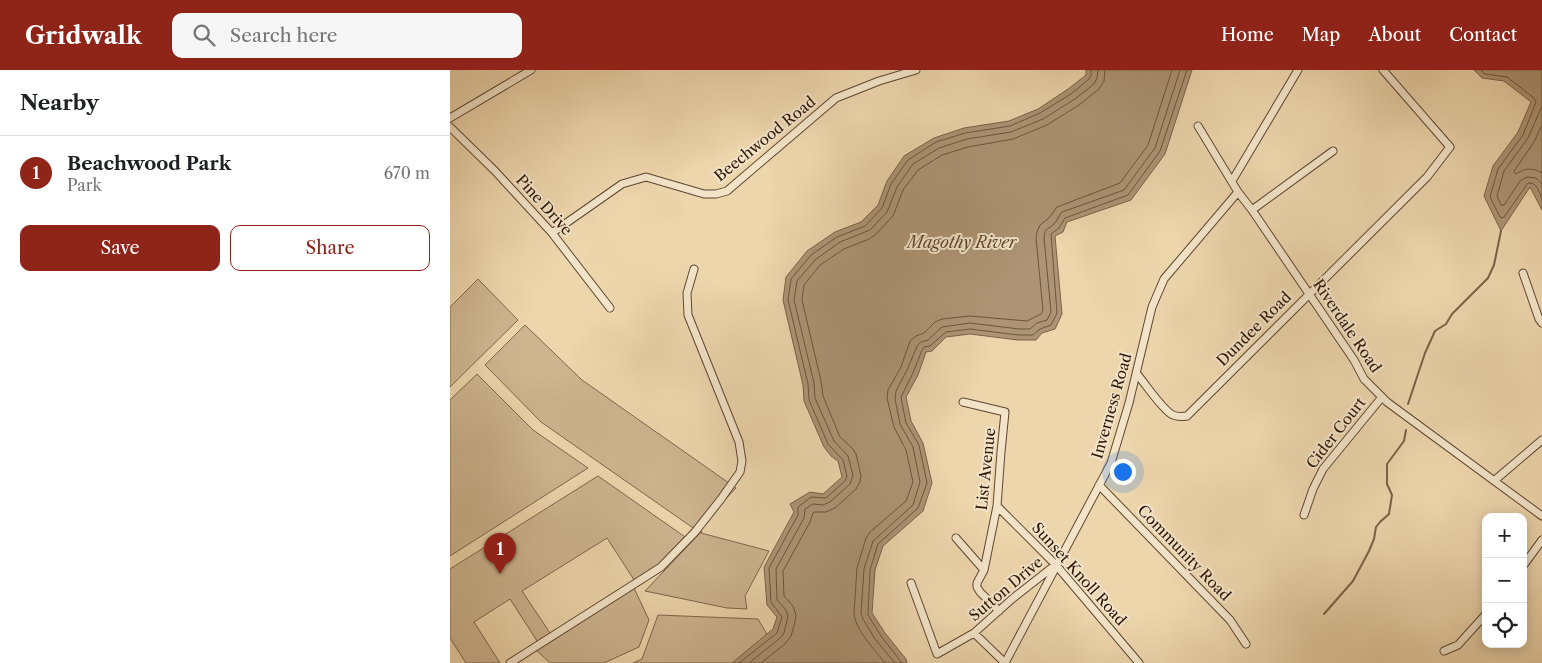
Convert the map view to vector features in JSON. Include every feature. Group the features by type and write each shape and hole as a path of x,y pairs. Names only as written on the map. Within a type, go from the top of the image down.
{"street":[{"path":"450,118 531,70"},
{"name":"Beechwood Road","path":"552,233 622,184 646,177 704,194 716,194 727,191 836,98 879,81 916,70"},
{"path":"1232,181 1298,70"},
{"name":"Dundee Road","path":"1137,374 1172,414 1179,417 1187,416 1427,177 1450,147 1383,70"},
{"name":"Riverdale Road","path":"1198,126 1238,192 1354,360 1364,379 1382,398 1542,516"},
{"name":"Pine Drive","path":"450,127 495,171 552,233 610,308"},
{"path":"1252,210 1333,151"},
{"name":"Inverness Road","path":"1005,663 1111,463 1137,374 1152,307 1164,279 1238,192"},
{"path":"510,663 661,566 695,532 740,472 742,461 739,442 688,315 687,293 694,269"},
{"path":"1523,273 1542,323"},
{"name":"Cider Court","path":"1304,515 1313,489 1323,469 1382,398"},
{"name":"List Avenue","path":"963,402 1005,412 997,506 984,570 977,583 980,592 999,611"},
{"path":"1495,480 1542,440"},
{"name":"Community Road","path":"1099,485 1230,620 1246,644"},
{"name":"Sunset Knoll Road","path":"997,506 1056,565 1139,663"},
{"path":"956,538 984,570"},
{"path":"1527,561 1542,540"},
{"name":"Sutton Drive","path":"911,583 936,654 974,633 1056,565"},
{"path":"1444,651 1458,645 1482,618"},
{"path":"974,633 1005,663"}],"shaded area":[{"path":"478,279 518,320 450,387 450,307"},
{"path":"525,325 582,380 736,488 696,530 541,422 485,365"},
{"path":"477,374 533,430 588,468 450,556 450,400"},
{"path":"598,476 688,539 650,578 638,586 607,538 522,591 554,639 634,588 649,620 639,647 604,663 550,663 536,650 541,647 510,599 474,622 500,663 466,663 450,638 450,569"},
{"path":"702,531 701,533 769,551 745,596 747,609 727,608 645,591"},
{"path":"658,615 758,619 768,636 750,663 633,663 642,659"}],"water":[{"name":"Magothy River","path":"1086,70 1192,70 1165,154 1131,200 1067,222 1063,232 1055,236 1062,314 1055,329 1042,333 1036,340 1018,340 970,334 946,337 932,351 926,352 918,375 906,397 911,421 923,443 932,483 923,511 883,546 875,570 872,613 907,663 732,663 773,629 777,617 767,605 764,567 794,512 790,504 810,492 823,494 842,477 838,461 824,447 804,401 803,385 783,300 786,277 807,251 835,232 861,222 878,205 887,181 904,156 934,138 964,128 1009,121 1038,109 1086,75"},
{"path":"1474,70 1542,70 1542,210 1530,187 1501,231 1484,196 1493,166 1518,132 1531,102 1504,81 1482,78"}],"waterway":[{"path":"1408,404 1425,353 1435,331 1446,324 1452,314 1488,278 1494,265 1501,231"},
{"path":"1324,614 1353,581 1369,551 1376,527 1389,514 1392,495 1387,484 1387,464 1404,441 1406,430"}],"place":[{"name":"Beachwood Park","path":"500,574"}]}
